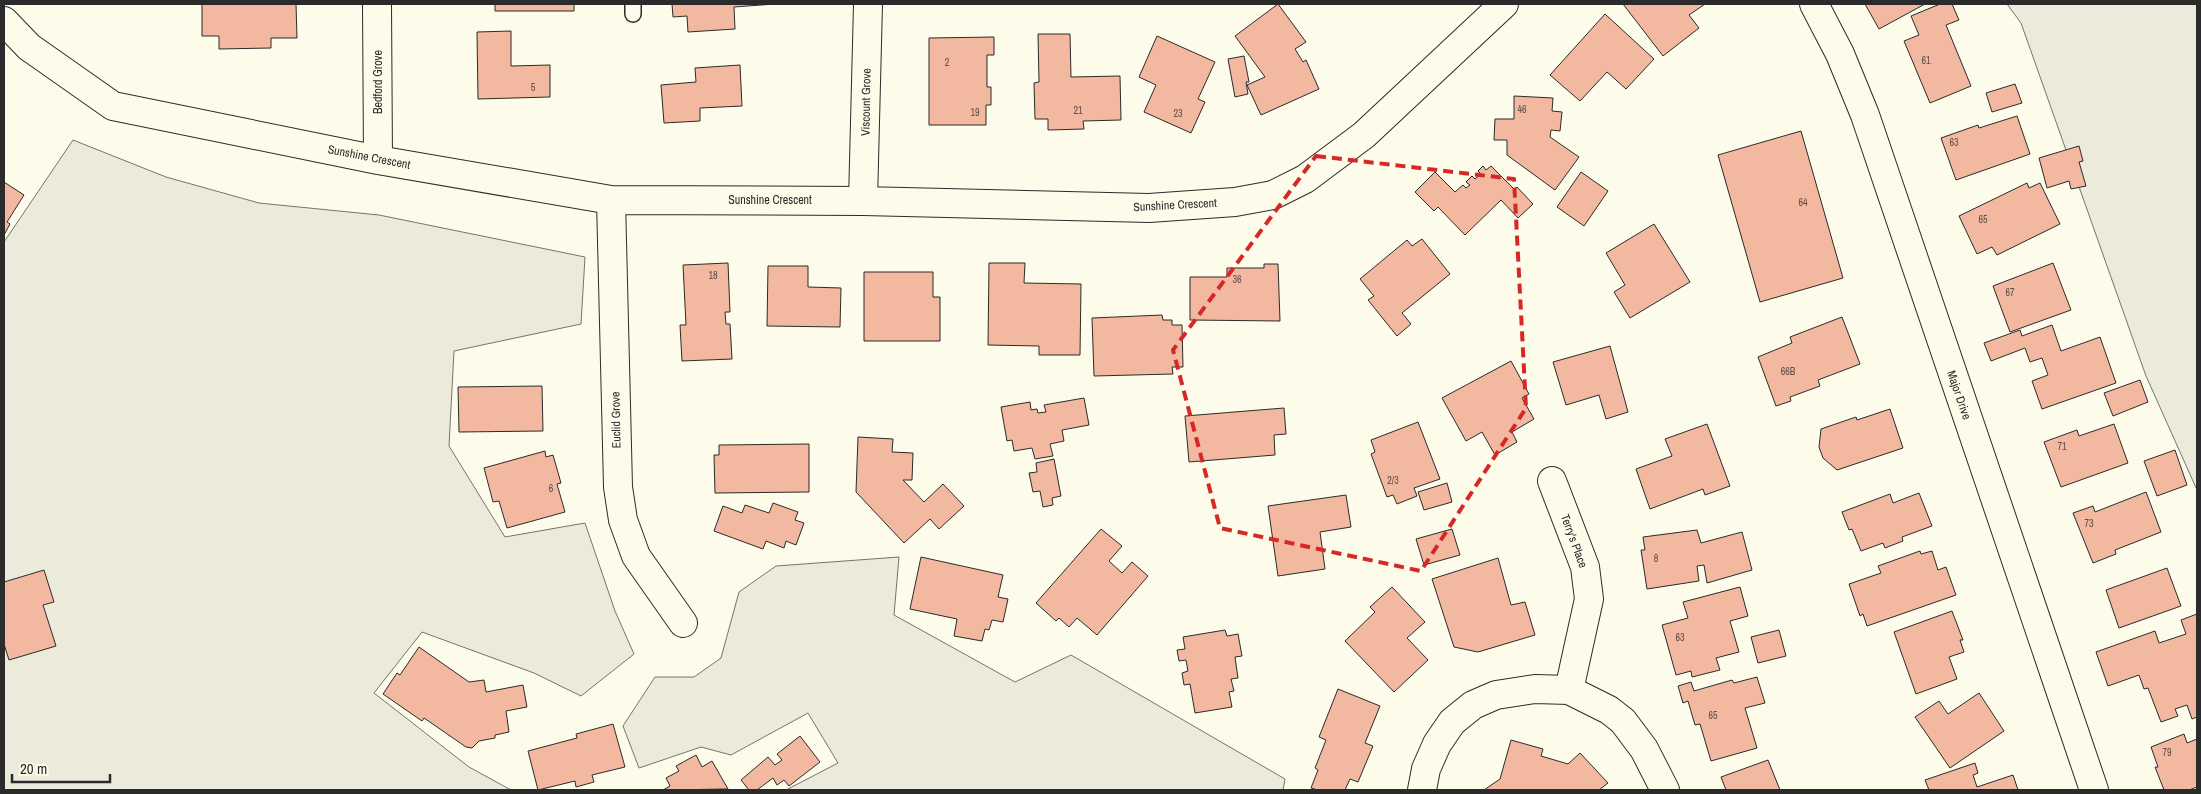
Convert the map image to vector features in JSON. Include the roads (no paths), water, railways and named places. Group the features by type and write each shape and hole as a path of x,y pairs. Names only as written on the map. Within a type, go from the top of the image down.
{"street":[{"name":"Bedford Grove","path":"378,4 378,160"},
{"name":"Viscount Grove","path":"863,201 868,4"},
{"name":"Sunshine Crescent","path":"4,20 30,47 113,106 378,160 612,200 863,201 1150,208 1235,202 1273,195 1305,179 1364,135 1504,4"},
{"name":"Major Drive","path":"1814,4 1840,54 1865,115 2094,790"},
{"name":"Euclid Grove","path":"612,200 618,487 623,520 636,556 683,623"},
{"name":"Terry's Place","path":"1552,481 1585,567 1589,599 1569,690"},
{"path":"1422,790 1426,769 1437,744 1452,722 1473,705 1496,695 1514,691 1569,690 1609,710 1623,721 1644,749 1665,790"}]}
